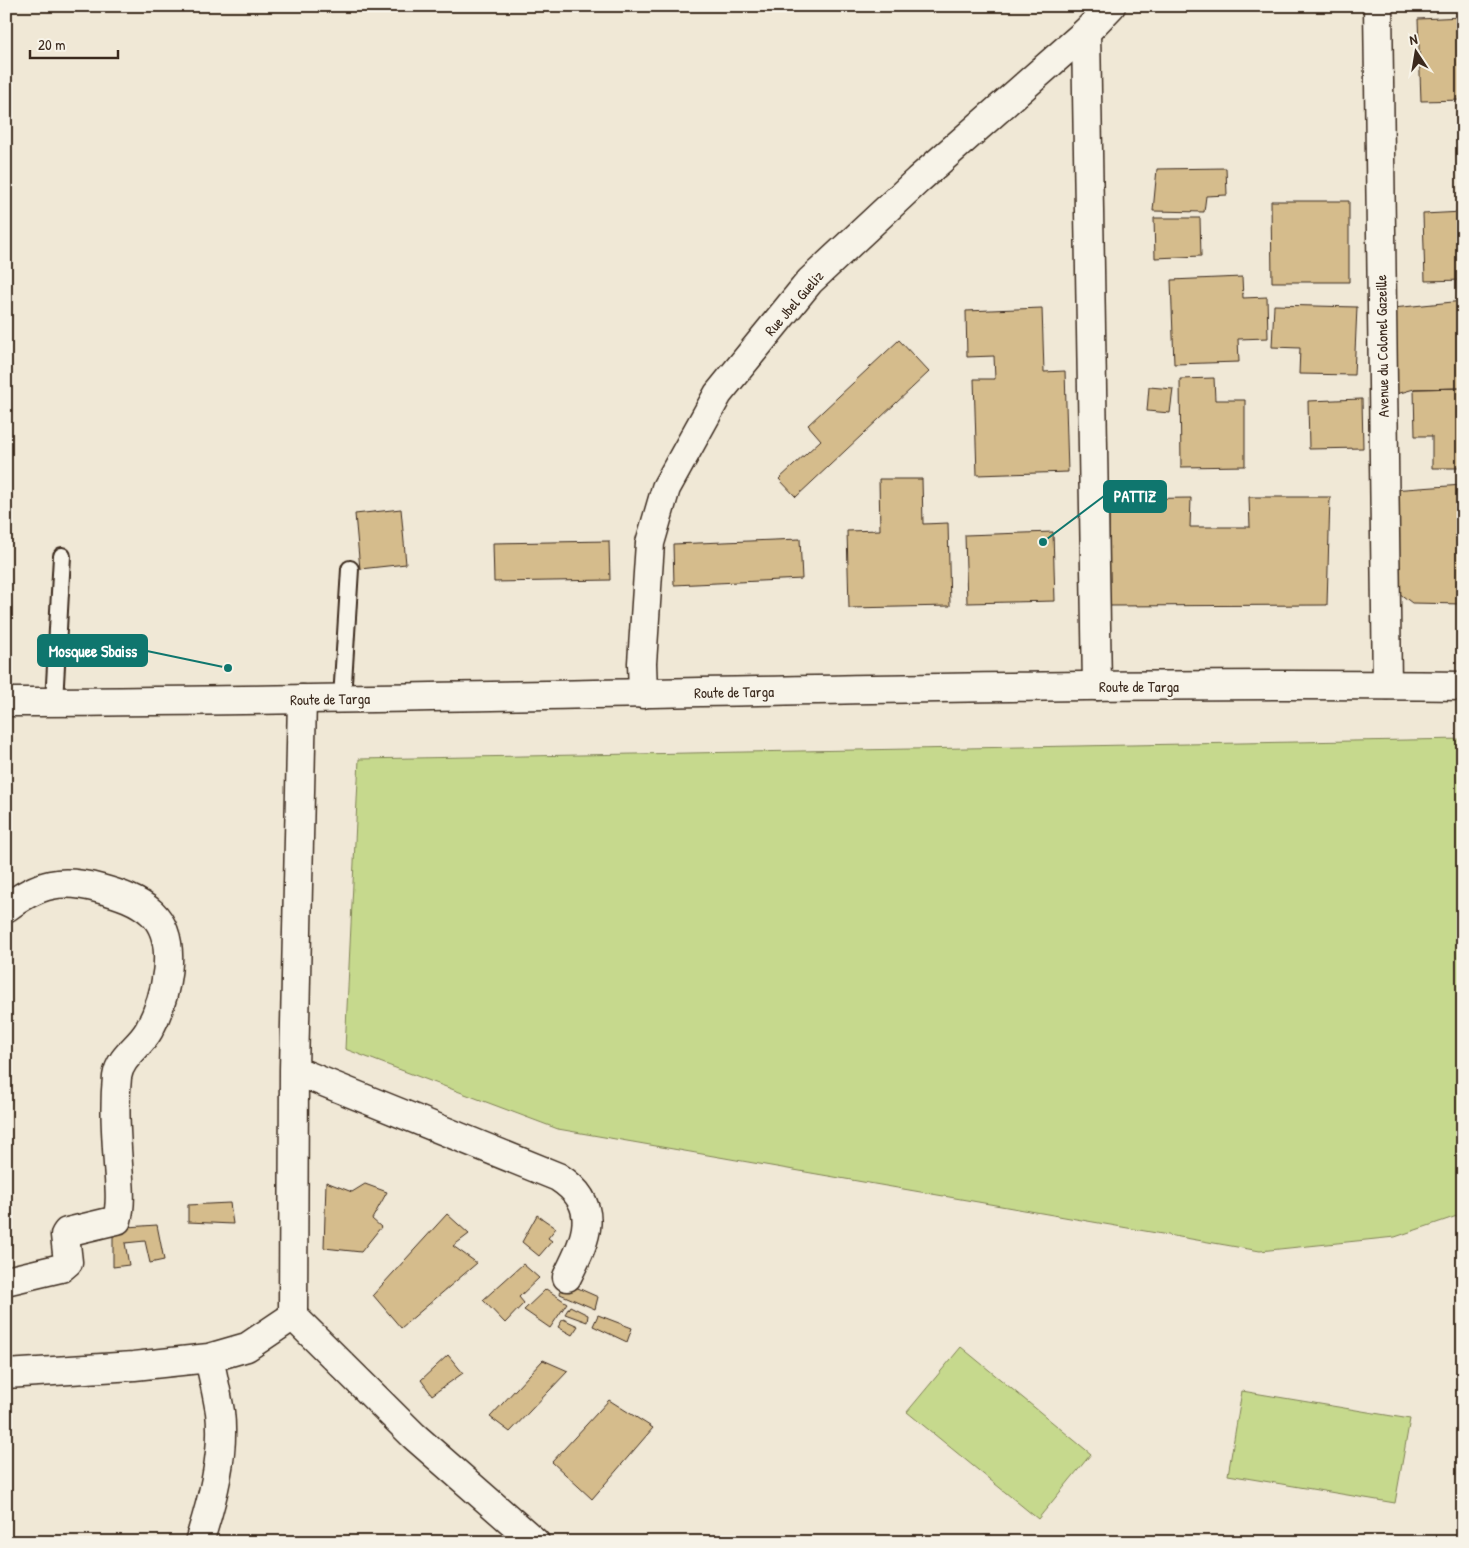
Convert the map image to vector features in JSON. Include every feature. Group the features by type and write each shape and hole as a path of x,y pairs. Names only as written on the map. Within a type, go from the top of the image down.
{"street":[{"name":"Rue Jbel Gueliz","path":"642,694 642,663 650,543 666,488 718,394 810,281 918,180 1086,32 1111,6"},
{"name":"Avenue du Colonel Gazeille","path":"1378,6 1387,685"},
{"path":"1086,32 1097,686"},
{"name":"Route de Targa","path":"6,702 342,699 1097,686 1463,686"},
{"path":"302,699 294,1070 293,1316 414,1436 535,1542"},
{"path":"6,908 21,897 45,886 76,882 123,895 152,913 164,932 170,966 162,998 148,1032 130,1050 118,1074 115,1110 120,1200 117,1220 67,1232 65,1235 68,1262 61,1268 6,1281"},
{"path":"294,1070 558,1177 568,1184 579,1195 586,1216 588,1230 567,1277"},
{"path":"6,1374 134,1366 209,1358 247,1347 293,1316"},
{"path":"199,1542 208,1516 219,1452 220,1413 209,1358"}],"lane":[{"path":"54,702 62,556"},
{"path":"342,699 350,569"}],"green space":[{"path":"1463,739 1463,1214 1395,1237 1260,1251 558,1129 345,1049 359,759"},
{"path":"961,1347 1091,1454 1038,1519 907,1412"},
{"path":"1242,1391 1410,1419 1395,1503 1228,1475"}],"building":[{"path":"1463,17 1463,100 1421,101 1418,19"},
{"path":"1226,168 1227,195 1206,196 1204,212 1153,211 1157,169"},
{"path":"1271,201 1349,201 1349,282 1272,282"},
{"path":"1463,212 1463,280 1425,281 1423,214"},
{"path":"1154,218 1200,218 1201,256 1155,258"},
{"path":"1242,277 1243,298 1267,297 1268,338 1238,339 1239,362 1174,364 1171,280"},
{"path":"1463,301 1463,388 1414,389 1393,395 1393,308"},
{"path":"1274,305 1357,307 1354,375 1299,374 1300,348 1272,347"},
{"path":"1042,308 1044,372 1065,371 1068,472 977,475 974,379 995,379 994,356 967,357 966,311"},
{"path":"899,340 929,372 796,497 779,479 821,440 808,425"},
{"path":"1214,378 1215,400 1245,400 1245,466 1181,467 1180,379"},
{"path":"1149,387 1173,389 1170,413 1147,411"},
{"path":"1463,388 1463,468 1432,468 1432,436 1415,436 1414,389"},
{"path":"1362,399 1363,448 1309,449 1308,401"},
{"path":"879,479 922,479 923,524 948,523 950,606 849,608 847,531 880,530"},
{"path":"1463,485 1463,604 1412,603 1395,590 1391,490"},
{"path":"1249,497 1330,497 1327,605 1109,606 1109,499 1191,498 1190,527 1250,527"},
{"path":"401,509 406,564 360,569 355,514"},
{"path":"1053,532 1055,601 967,603 965,535"},
{"path":"800,539 802,579 674,585 673,544"},
{"path":"609,541 610,580 494,582 493,543"},
{"path":"326,1182 352,1192 365,1184 387,1192 372,1219 381,1227 361,1252 324,1248"},
{"path":"230,1203 233,1224 188,1222 188,1205"},
{"path":"447,1214 469,1234 453,1246 477,1263 401,1328 373,1295"},
{"path":"537,1215 556,1228 548,1238 552,1241 539,1256 522,1242"},
{"path":"157,1225 164,1260 150,1263 145,1241 125,1243 129,1265 113,1267 113,1228"},
{"path":"523,1264 539,1278 519,1297 524,1303 505,1323 483,1300"},
{"path":"562,1281 598,1297 595,1309 560,1294"},
{"path":"546,1289 567,1303 550,1328 524,1310"},
{"path":"570,1306 588,1315 587,1322 565,1314"},
{"path":"598,1315 632,1328 627,1342 593,1326"},
{"path":"563,1319 578,1326 572,1335 558,1327"},
{"path":"448,1355 463,1373 432,1395 421,1380"},
{"path":"543,1360 568,1371 510,1432 490,1417"},
{"path":"609,1400 653,1428 592,1499 552,1462"}],"place":[{"name":"PATTIZ","path":"1043,542"},
{"name":"Mosquee Sbaiss","path":"228,668"}]}
